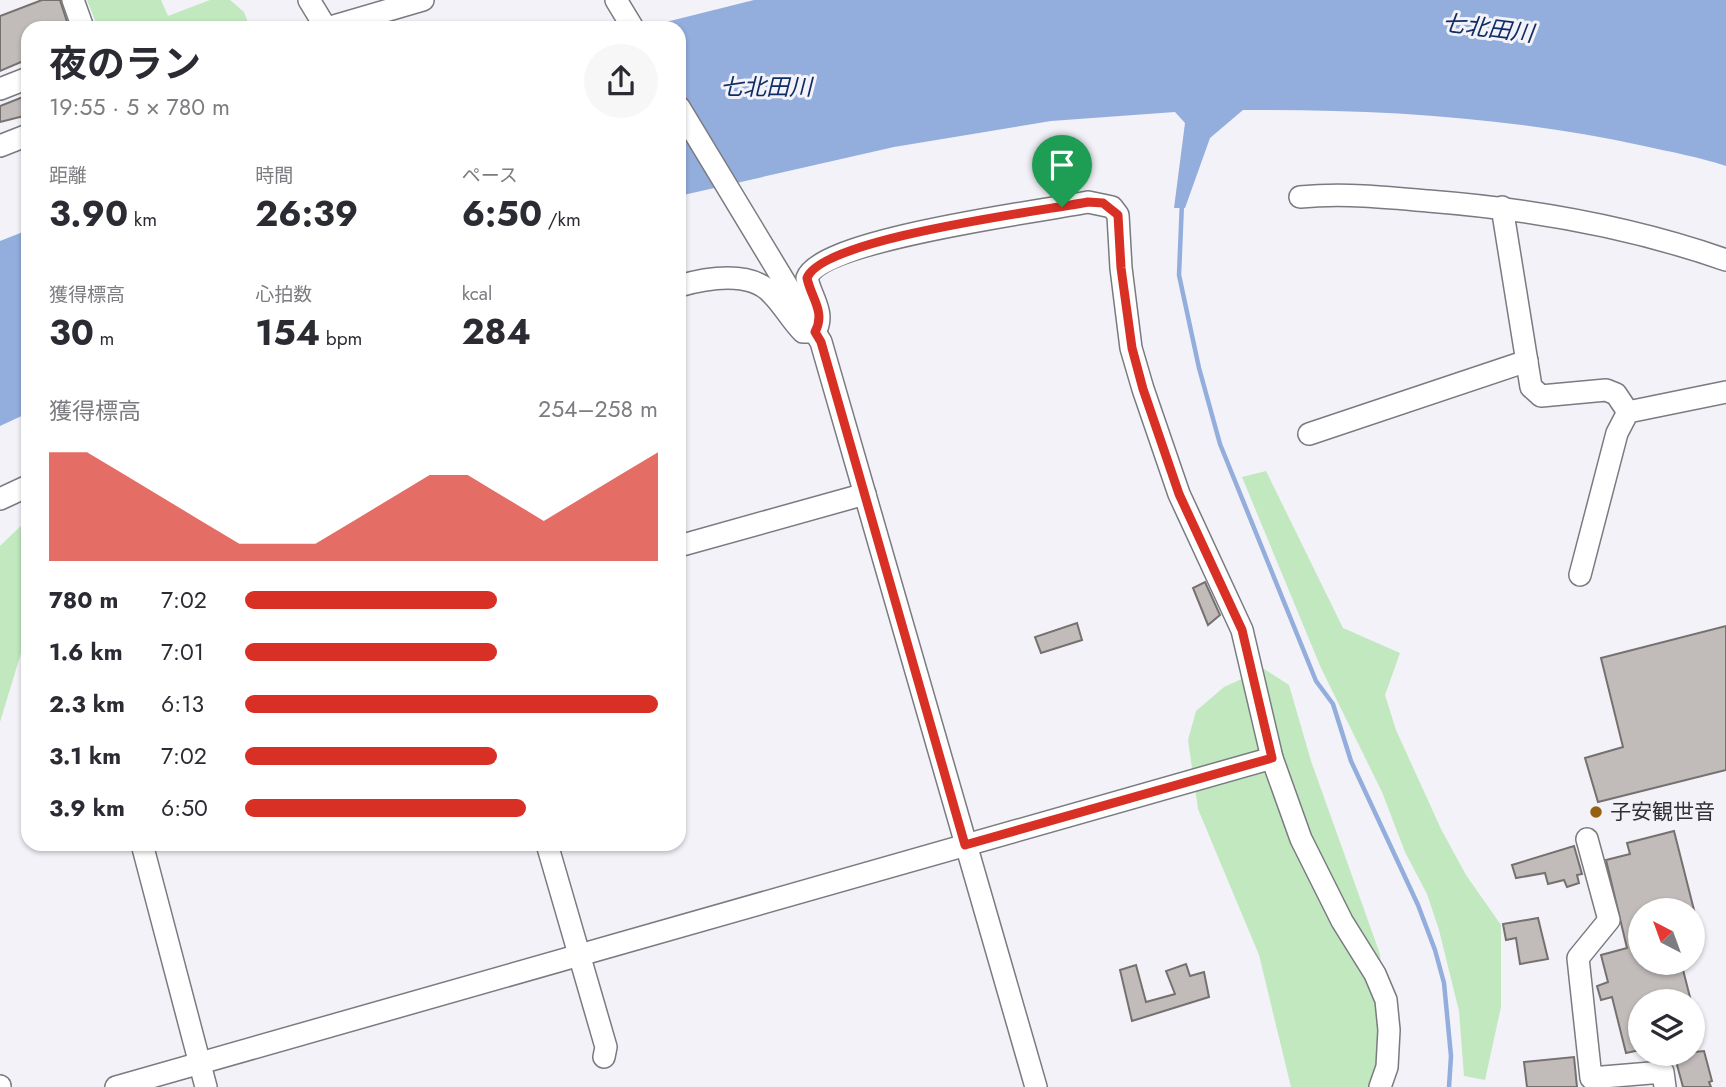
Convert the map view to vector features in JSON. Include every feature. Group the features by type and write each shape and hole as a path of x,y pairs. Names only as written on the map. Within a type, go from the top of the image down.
{"street":[{"path":"73,0 80,21"},
{"path":"309,0 322,21"},
{"path":"350,21 423,0"},
{"path":"616,0 629,21"},
{"path":"0,89 21,81"},
{"path":"686,119 764,252 818,337 1037,1087"},
{"path":"0,146 21,138"},
{"path":"1300,197 1366,196 1502,207 1628,230 1726,260"},
{"path":"818,337 821,322 819,310 810,293 807,278 818,264 831,257 901,235 1088,202 1112,207 1118,215 1121,268 1130,335 1143,389 1179,494 1242,630 1272,758 1301,839 1342,921 1375,974 1386,1000 1389,1030 1387,1067 1380,1087"},
{"path":"1502,207 1531,387 1541,396 1606,390 1616,394 1628,412"},
{"path":"686,284 701,279 759,282 803,332 818,337"},
{"path":"1308,434 1527,361"},
{"path":"1580,575 1616,433 1628,412 1726,392"},
{"path":"0,499 21,489"},
{"path":"686,543 864,494"},
{"path":"116,1087 1272,758"},
{"path":"1587,839 1609,920 1578,958 1591,1078 1663,1072 1665,1087"},
{"path":"144,851 206,1087"},
{"path":"549,851 606,1047 604,1057"}],"green space":[{"path":"87,0 161,0 168,16 210,0 230,0 244,12 247,21 95,21"},
{"path":"1266,471 1343,628 1400,653 1385,695 1396,730 1441,829 1466,875 1501,925 1501,1007 1485,1080 1464,1076 1459,1011 1427,894 1405,852 1382,792 1321,668 1242,477"},
{"path":"21,526 21,653 0,722 0,546"},
{"path":"1264,669 1289,685 1311,761 1380,954 1389,1087 1291,1087 1259,955 1198,809 1188,740 1196,711 1224,687"}],"water":[{"name":"七北田川","path":"754,0 1726,0 1726,166 1594,136 1494,122 1394,113 1243,110 1210,138 1185,208 1174,208 1185,123 1175,112 1051,121 894,147 686,194 686,21 670,21"},
{"path":"21,233 21,416 0,426 0,241"}],"building":[{"path":"42,0 60,0 67,21 21,21 21,62 0,71 0,16"},
{"path":"21,98 21,117 0,122 0,106"},
{"path":"1205,582 1220,615 1208,625 1193,588"},
{"path":"1077,623 1082,640 1041,653 1035,637"},
{"path":"1726,626 1726,770 1598,802 1585,758 1623,747 1601,658"},
{"path":"1674,831 1691,898 1628,898 1628,975 1684,975 1688,989 1628,989 1626,1053 1612,997 1601,1000 1597,986 1608,982 1601,955 1627,948 1606,860 1630,854 1627,843"},
{"path":"1574,846 1582,874 1577,875 1579,883 1567,887 1564,880 1548,884 1545,873 1516,878 1512,865"},
{"path":"1538,918 1548,959 1520,964 1516,938 1506,940 1503,924"},
{"path":"1186,964 1190,976 1204,972 1209,997 1132,1021 1120,970 1136,965 1146,1002 1175,994 1166,971"},
{"path":"1705,1055 1711,1087 1683,1087 1677,1066 1705,1066"},
{"path":"1574,1057 1577,1087 1527,1087 1524,1062"}],"waterway":[{"path":"1182,202 1179,275 1199,368 1220,444 1316,681 1333,704 1351,761 1418,905 1435,950 1444,983 1451,1056 1449,1087"}],"place":[{"name":"子安観世音","path":"1596,812"}],"route":[{"path":"1088,202 1103,203 1112,207 1118,215 1121,268 1132,348 1143,389 1179,494 1242,630 1272,758 965,845 821,342 815,332 821,322 807,278 809,272 818,264 831,257 901,235 1062,207 1088,202"}]}
